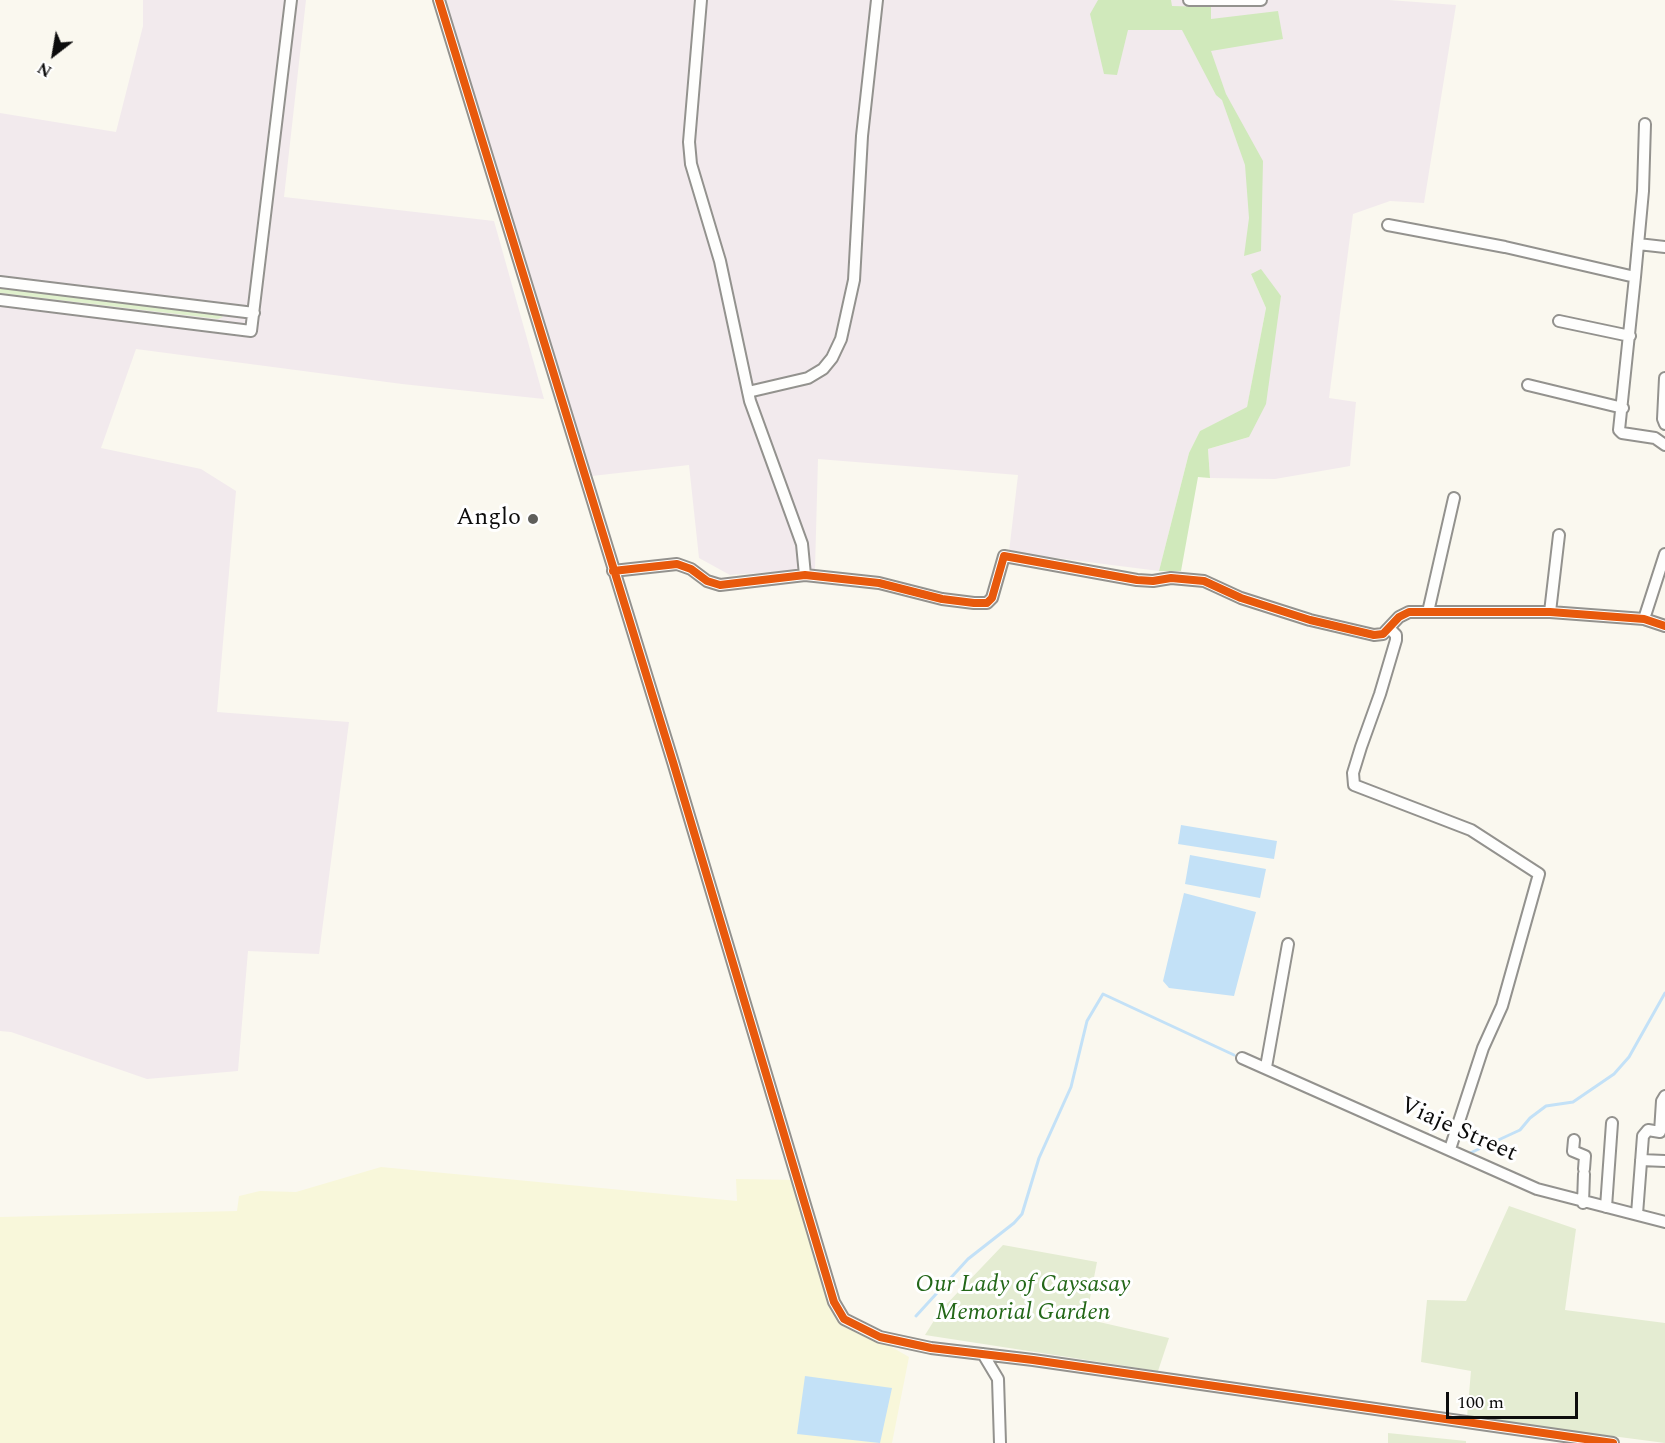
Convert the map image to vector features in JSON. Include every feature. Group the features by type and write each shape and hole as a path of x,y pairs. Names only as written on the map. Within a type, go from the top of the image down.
{"street":[{"path":"0,300 251,331 291,0"},
{"path":"439,0 834,1302 844,1319 880,1337 931,1348 1613,1443"},
{"path":"701,0 689,142 691,164 718,253 748,392 802,544 805,575"},
{"path":"748,392 808,378 823,369 832,358 841,339 854,280 862,136 877,0"},
{"path":"1189,0 1261,0"},
{"path":"1645,124 1638,244 1619,430 1622,433 1655,438 1665,445"},
{"path":"1388,225 1505,247 1635,277"},
{"path":"1638,244 1665,248"},
{"path":"0,282 254,313"},
{"path":"1560,321 1630,336"},
{"path":"1665,378 1663,419 1665,424"},
{"path":"1528,385 1623,408"},
{"path":"1428,612 1454,498"},
{"path":"1550,612 1559,535"},
{"path":"1644,620 1665,554"},
{"path":"613,571 676,564 691,569 707,582 720,585 805,575 879,583 942,599 987,603 996,587 1004,556 1137,580 1153,581 1171,578 1204,581 1240,598 1311,620 1374,635 1383,634 1404,614 1428,612 1550,612 1644,620 1665,626"},
{"path":"1389,628 1395,633 1396,640 1380,694 1360,747 1353,773 1354,785 1471,831 1539,874 1503,1004 1483,1048 1450,1149"},
{"path":"1266,1067 1288,944"},
{"name":"Viaje Street","path":"1242,1058 1266,1067 1304,1088 1450,1149 1516,1181 1583,1203 1665,1222"},
{"path":"1637,1214 1645,1131 1663,1132 1662,1101 1665,1096"},
{"path":"1606,1207 1612,1123"},
{"path":"1574,1140 1573,1151 1585,1156 1583,1203"},
{"path":"1641,1160 1665,1161"},
{"path":"983,1354 998,1379 1000,1443"}],"shaded area":[{"path":"143,0 306,0 284,197 494,221 544,399 402,384 136,349 101,448 201,469 236,491 217,712 349,722 319,954 248,951 238,1071 147,1079 11,1032 0,1031 0,113 116,132 143,26"},
{"path":"445,0 1389,0 1456,5 1424,203 1390,201 1353,214 1329,398 1356,402 1350,466 1275,479 1210,478 1208,449 1249,437 1281,296 1251,274 1266,308 1247,408 1200,431 1189,453 1159,571 1009,552 1018,475 818,459 815,569 730,575 699,558 689,465 592,476"}],"green space":[{"path":"1098,0 1171,0 1172,6 1211,7 1211,19 1278,11 1283,39 1211,51 1226,94 1263,161 1261,251 1244,256 1249,218 1245,165 1222,100 1216,95 1182,30 1128,30 1117,75 1104,74 1090,14"},
{"path":"1261,269 1281,296 1266,404 1249,437 1208,449 1210,478 1198,477 1181,571 1159,571 1189,453 1200,431 1247,407 1266,308 1251,274"},
{"path":"0,288 223,317 218,319 0,293"},
{"path":"381,1167 737,1201 736,1179 799,1180 843,1307 855,1326 909,1357 892,1443 0,1443 0,1217 237,1211 239,1196 260,1191 296,1192"},
{"path":"1509,1206 1576,1229 1565,1310 1665,1323 1665,1443 1467,1417 1471,1371 1421,1362 1427,1300 1466,1301"},
{"name":"Our Lady of Caysasay Memorial Garden","path":"1003,1245 1097,1262 1086,1319 1169,1338 1158,1371 925,1335 940,1311"},
{"path":"1388,1433 1466,1441 1466,1443 1388,1443"}],"water":[{"path":"1181,825 1277,841 1274,859 1178,844"},
{"path":"1190,855 1266,869 1260,898 1185,884"},
{"path":"1184,893 1256,912 1234,996 1169,988 1163,981"},
{"path":"805,1376 892,1388 880,1443 797,1434"}],"waterway":[{"path":"1468,1154 1520,1130 1530,1118 1546,1106 1573,1102 1614,1074 1629,1057 1665,993"},
{"path":"916,1316 968,1259 1022,1214 1039,1158 1071,1087 1087,1021 1103,994 1234,1055"}],"cycle path":[{"path":"439,0 673,762 834,1302 844,1319 880,1337 931,1348 1033,1360 1613,1443"},
{"path":"613,571 677,564 691,569 707,581 720,585 805,575 879,583 942,599 987,603 992,598 1004,556 1137,580 1153,581 1171,578 1204,581 1241,598 1310,620 1374,635 1383,634 1399,617 1409,612 1550,612 1644,619 1665,626"}],"place":[{"name":"Anglo","path":"533,519"}]}
